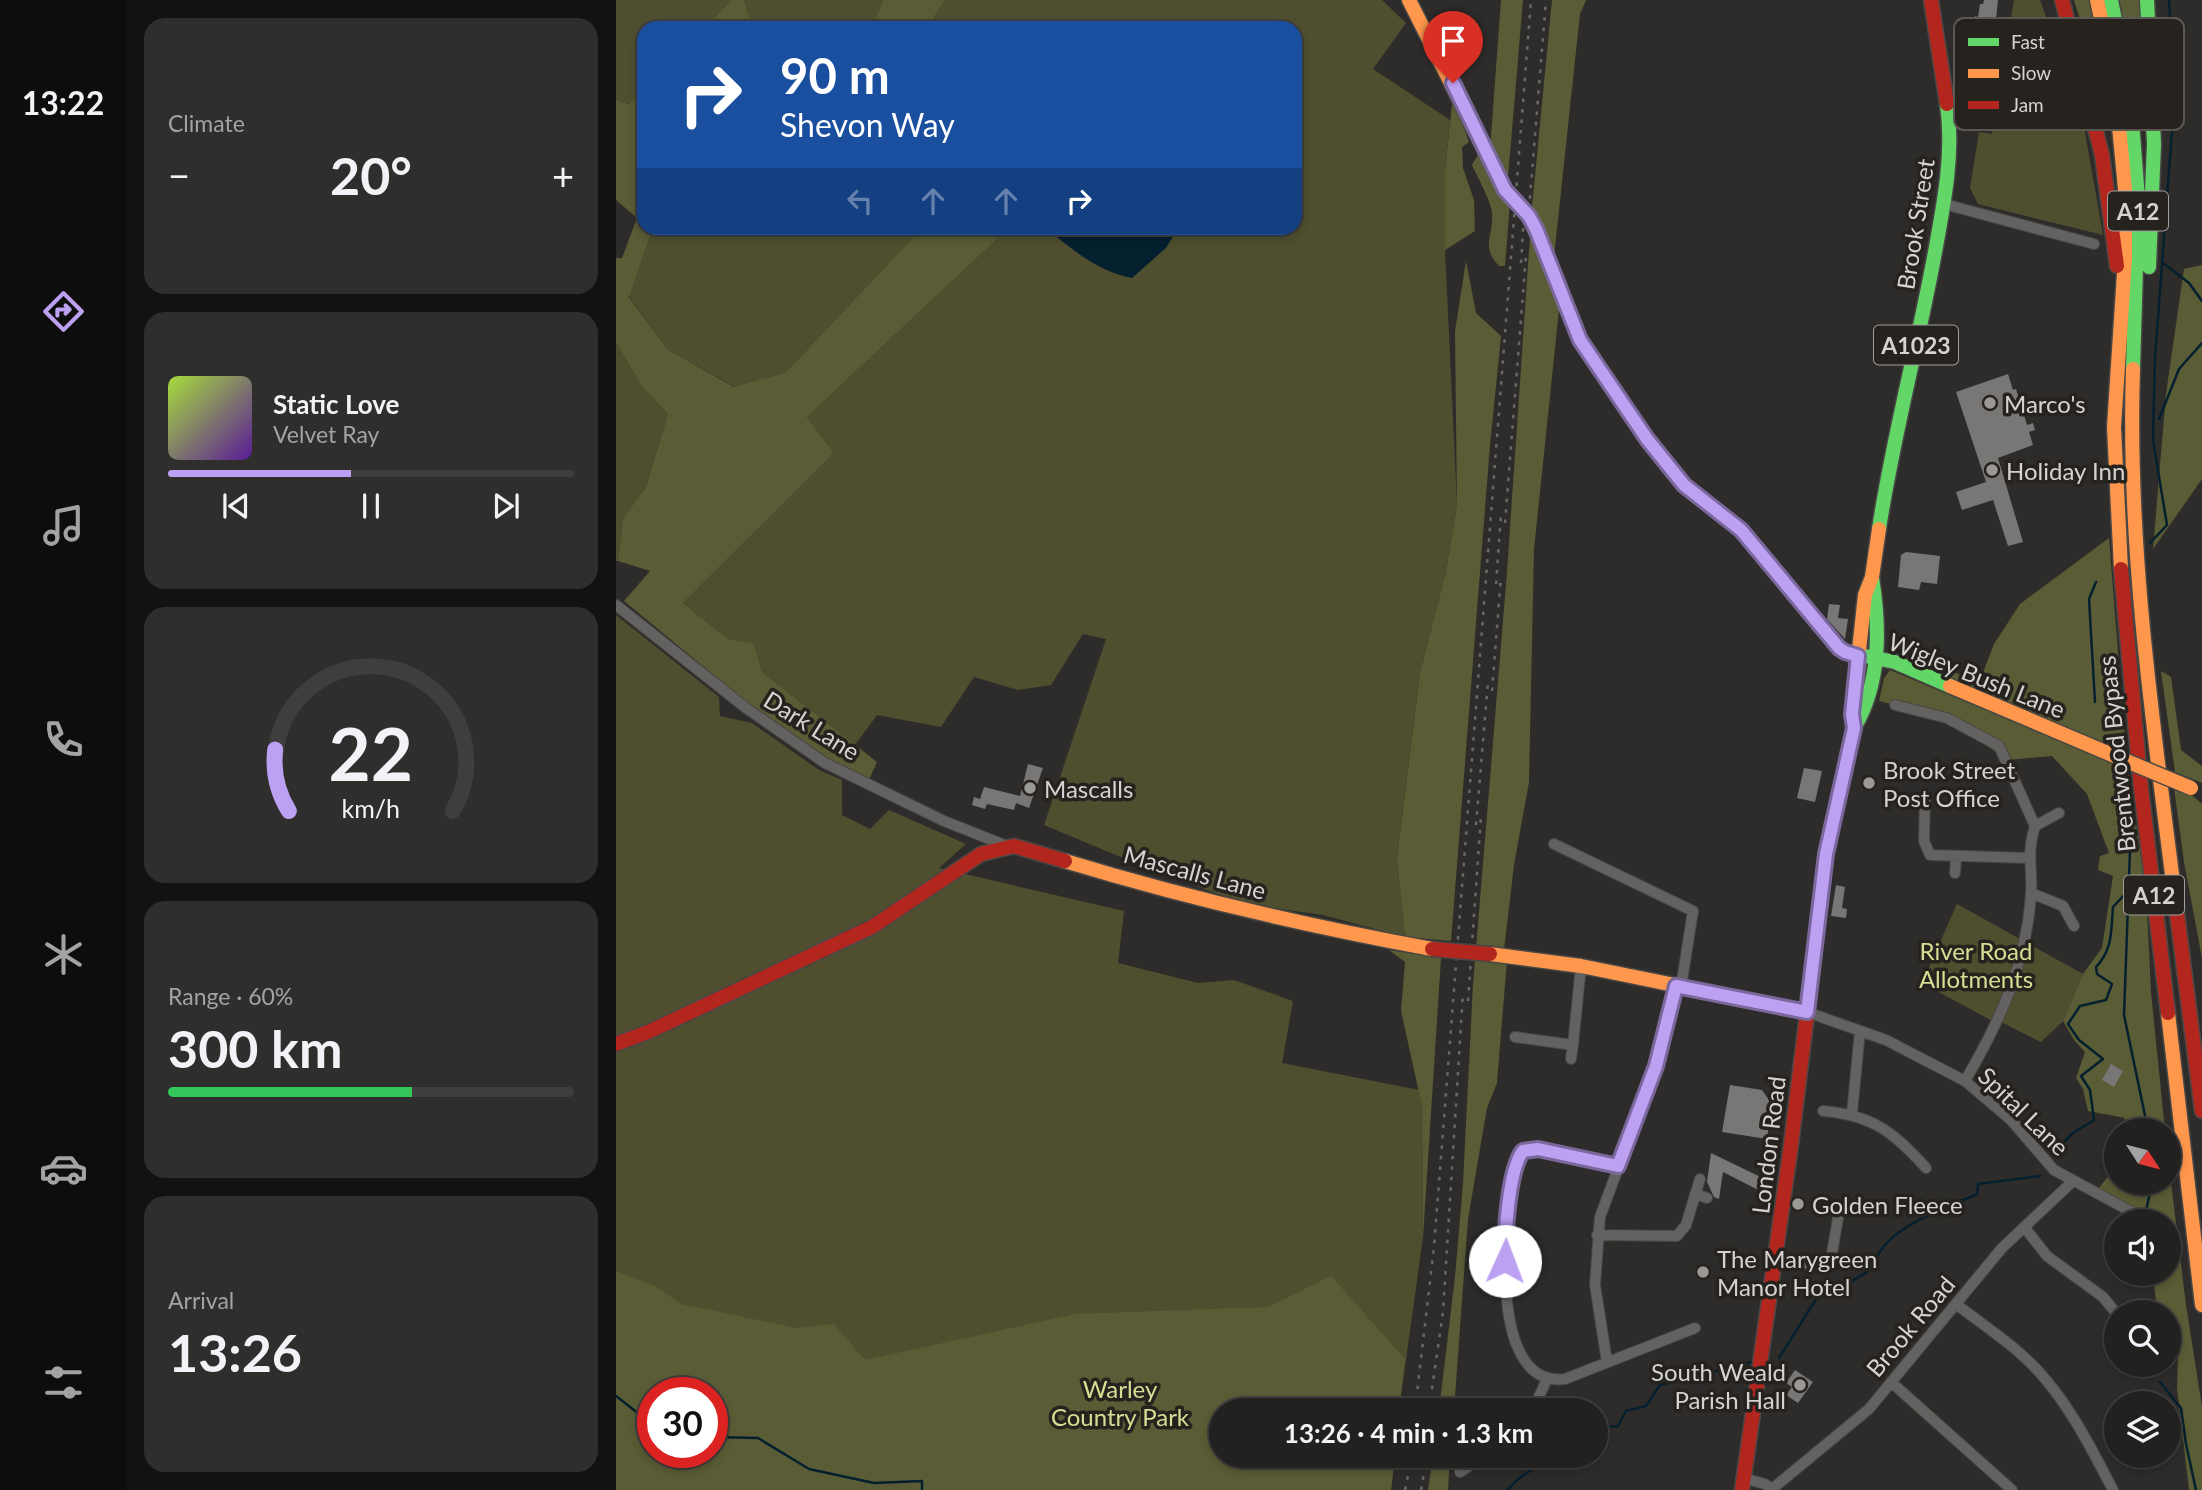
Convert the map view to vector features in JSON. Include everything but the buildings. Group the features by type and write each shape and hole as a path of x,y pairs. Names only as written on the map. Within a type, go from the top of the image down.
{"main road":[{"path":"1409,0 1505,190 1529,216 1536,229 1580,340 1615,394 1684,485 1741,530 1839,648 1858,656"},
{"name":"Brook Street","path":"1807,1012 1826,854 1854,728 1852,714 1865,595 1872,578 1887,475 1925,307 1944,204 1949,118 1931,0"},
{"name":"A12","path":"2062,0 2067,18"},
{"name":"A12","path":"2097,0 2101,18"},
{"name":"A12","path":"2110,0 2114,18"},
{"name":"A12","path":"2147,0 2148,18"},
{"name":"A12","path":"2096,130 2102,155 2114,258 2123,281"},
{"name":"A12","path":"2120,130 2125,189 2123,281"},
{"name":"A12","path":"2131,424 2138,198 2133,130"},
{"name":"A12","path":"2131,424 2142,361 2151,244 2153,130"},
{"name":"Brentwood Bypass","path":"2123,281 2114,427 2117,530 2141,788 2202,1305"},
{"name":"Brentwood Bypass","path":"2131,424 2142,639 2202,1111"},
{"name":"Brook Street","path":"1854,728 1864,715 1875,669 1876,594 1872,578"},
{"name":"Wigley Bush Lane","path":"1858,656 1900,664 2196,789"},
{"name":"Mascalls Lane","path":"616,1044 648,1032 872,927 981,854 1007,846 1036,851 1176,894 1340,932 1432,950 1490,954 1581,966 1807,1012"},
{"name":"London Road","path":"1742,1484 1776,1260 1807,1012"}],"street":[{"path":"1944,204 2094,244"},
{"name":"Dark Lane","path":"616,605 746,708 825,763 1007,846"},
{"path":"1895,705 1947,718 1998,746 2035,826 2029,859 2031,893 2024,940 2007,1004 1965,1081"},
{"path":"1925,797 1926,850 1930,855 2029,859"},
{"path":"2035,826 2059,813"},
{"path":"978,835 981,854"},
{"path":"1554,844 1693,911 1679,986 1656,1066 1605,1199 1597,1235 1595,1285 1607,1362"},
{"path":"1955,873 1956,857"},
{"path":"2031,893 2063,906 2074,926"},
{"path":"1571,1059 1581,966"},
{"name":"Spital Lane","path":"1807,1012 1917,1054 1965,1081 2011,1120 2054,1170 2126,1209"},
{"path":"1852,1113 1860,1031"},
{"path":"1515,1037 1573,1045"},
{"path":"1823,1111 1852,1113 1894,1136 1926,1167"},
{"path":"1618,1166 1530,1148 1519,1157 1505,1245 1510,1320 1525,1361 1547,1379 1565,1379 1695,1328"},
{"path":"1597,1235 1677,1236 1686,1225 1700,1179"},
{"name":"Brook Road","path":"1742,1484 1765,1484 1772,1490 1857,1421 2002,1248 2073,1181"},
{"path":"1695,1194 1707,1198"},
{"path":"1776,1260 1821,1265 1831,1259 1838,1218"},
{"path":"2025,1228 2047,1256 2105,1300"},
{"path":"1956,1304 2017,1352 2046,1379 2084,1433 2113,1490"},
{"path":"1538,1398 1547,1379"},
{"path":"1891,1382 2012,1490"},
{"path":"1460,1472 1466,1468"}],"green space":[{"path":"616,0 732,0 711,21 637,21 637,96 629,104 616,100"},
{"path":"732,0 744,0 751,21 711,21"},
{"path":"744,0 883,0 875,21 751,21"},
{"path":"883,0 945,0 932,21 875,21"},
{"path":"945,0 1382,0 1406,23 1373,69 1450,120 1445,169 1445,250 1457,505 1444,581 1420,673 1397,858 1405,937 1323,915 1246,904 1154,871 1044,825 1106,639 1083,634 1051,685 1018,690 974,677 941,727 877,715 855,745 762,672 754,645 728,639 683,603 834,453 807,417 1002,235 1302,235 1302,21 932,21"},
{"path":"1501,0 1523,0 1507,189 1490,150"},
{"path":"1552,0 1586,0 1580,14 1554,257 1532,207"},
{"path":"2014,0 2040,0 2047,18 2011,18"},
{"path":"2074,0 2093,0 2096,18 2079,18"},
{"path":"2119,0 2139,0 2141,18 2122,18"},
{"path":"1453,95 1469,142 1462,147 1463,168 1474,200 1475,231 1445,250 1445,169"},
{"path":"637,96 637,218 616,200 616,100 629,104"},
{"path":"1993,130 2085,130 2103,235 1978,204 1970,188 1979,132 1992,134"},
{"path":"1479,153 1510,202 1505,266 1499,266 1490,253 1491,207 1472,165"},
{"path":"637,218 637,235 651,235 629,297 667,349 734,387 786,372 915,235 1002,235 807,417 834,453 683,603 728,639 754,644 762,672 877,762 868,782 827,763 739,696 624,601 650,571 618,561 623,519 646,487 668,414 641,385 616,343 616,258 622,258"},
{"path":"651,235 915,235 786,372 735,387 667,349 629,296"},
{"path":"1530,236 1543,257 1559,310 1534,549 1529,782 1514,865 1504,950 1507,960 1497,1083 1487,1108 1468,1219 1455,1398 1440,1398 1463,1183 1473,985 1507,572"},
{"path":"1466,261 1476,313 1501,336 1451,941 1405,937 1397,858 1420,673 1445,576 1457,505 1455,331"},
{"path":"2202,265 2202,479 2153,549 2166,394 2184,269"},
{"path":"616,343 641,385 668,414 646,487 623,520 618,561 616,561"},
{"path":"2109,538 2126,753 1988,697 1899,656 1904,650 1979,683 1994,644 2020,604"},
{"path":"616,615 719,697 720,716 752,723 819,770 842,780 842,815 870,829 889,810 966,844 939,868 1124,911 1118,963 1198,983 1234,980 1293,1001 1282,1063 1419,1090 1422,1106 1423,1237 1401,1398 1209,1398 1209,1468 1394,1468 1391,1490 616,1490"},
{"path":"1890,670 2128,770 2146,891 2151,992 2164,1118 2125,1118 2088,1111 2083,1089 2076,1078 2085,1052 2063,1021 2083,974 2102,948 2113,876 2098,870 2100,856 2109,853 2087,794 2052,756 2007,760 1947,718 1879,701 1884,678"},
{"path":"2161,671 2171,677 2181,750 2202,766 2202,783 2175,772"},
{"path":"2174,788 2193,796 2202,804 2202,958 2184,862"},
{"name":"River Road Allotments","path":"1957,904 2083,974 2063,1021 2041,1042 1999,1021 1998,1024 1922,983"},
{"path":"1389,950 1441,958 1423,1237 1422,1106 1401,1011 1405,962"},
{"path":"2104,1182 2104,1195 2173,1195 2174,1209 2122,1209 2096,1192"},
{"path":"2181,1264 2202,1407 2202,1490 2189,1490 2181,1422 2181,1391 2177,1391 2177,1388 2177,1377 2181,1377 2181,1300 2156,1300 2154,1286 2181,1286"},
{"name":"Warley Country Park","path":"616,1271 655,1286 681,1304 797,1328 834,1324 865,1360 1075,1314 1268,1307 1331,1276 1405,1359 1400,1398 1209,1398 1209,1468 1394,1468 1391,1490 616,1490"},
{"path":"1431,1468 1449,1468 1448,1490 1428,1490"}],"water":[{"path":"1054,235 1174,235 1166,248 1132,278 1088,260"}],"waterway":[{"path":"2169,0 2170,18"},
{"path":"2150,543 2167,525 2153,440 2155,358 2172,130"},
{"path":"2163,263 2189,283 2202,301"},
{"path":"2159,419 2179,369 2202,343"},
{"path":"2095,702 2089,599 2096,582"},
{"path":"2116,791 2130,850 2124,1015 2145,1118"},
{"path":"2064,1142 2094,1120 2090,1090 2081,1076 2103,1059 2079,1040 2068,1024 2080,1006 2106,1000 2112,984 2097,974 2096,967 2108,946 2113,907 2127,892"},
{"path":"1779,1358 1818,1296 1832,1294 1873,1268 1878,1254 1900,1231 1977,1194 1978,1184 2040,1176"},
{"path":"2146,1209 2149,1195"},
{"path":"1608,1427 1618,1426 1626,1411 1646,1406 1660,1385 1752,1362"},
{"path":"2160,1382 2181,1408 2196,1490"},
{"path":"616,1396 637,1412"},
{"path":"728,1437 758,1438 809,1469 874,1483 922,1481 922,1490"},
{"path":"1508,1490 1534,1468"}],"railway":[{"path":"1416,1398 1434,1247 1531,0"},
{"path":"1529,209 1546,0"},
{"path":"1521,263 1525,200"},
{"path":"1505,523 1526,255"},
{"path":"1496,584 1501,514"},
{"path":"1492,691 1501,576"},
{"path":"1476,825 1488,682"},
{"path":"1468,1001 1481,816"},
{"path":"1431,1398 1443,1312 1463,992"},
{"path":"1405,1490 1410,1468"},
{"path":"1421,1490 1425,1468"}],"traffic: fast":[{"path":"2111,0 2115,18"},
{"path":"2147,0 2148,18"},
{"path":"1879,529 1942,215 1949,159 1947,104"},
{"path":"2133,130 2138,198 2133,369"},
{"path":"2149,267 2153,130"},
{"path":"1549,261 1580,340 1647,439 1683,485 1741,530 1839,648 1845,652 1895,662 1950,686"},
{"path":"1854,728 1863,711 1874,674 1877,635 1872,577"}],"traffic: slow":[{"path":"1409,0 1505,190 1529,216 1549,261"},
{"path":"2097,0 2101,18"},
{"path":"2119,130 2125,189 2125,258 2114,427 2121,569"},
{"path":"2133,369 2132,435 2138,568 2150,700 2175,898"},
{"path":"1812,973 1826,854 1854,728 1852,714 1865,595 1872,577 1879,529"},
{"path":"1950,686 2117,757"},
{"path":"2117,757 2191,788"},
{"path":"1065,861 1247,910 1432,949"},
{"path":"1490,954 1581,966 1807,1012"},
{"path":"2168,1013 2202,1305"}],"traffic: jam":[{"path":"1931,0 1947,104"},
{"path":"2062,0 2067,18"},
{"path":"2096,130 2102,155 2117,266"},
{"path":"2121,569 2141,788 2168,1013"},
{"path":"616,1044 648,1032 872,927 981,854 1014,846 1065,861"},
{"path":"2175,898 2202,1111"},
{"path":"1432,949 1490,954"},
{"path":"1742,1490 1791,1145 1812,973"}],"place":[{"name":"Marco's","path":"1990,403"},
{"name":"Holiday Inn","path":"1992,470"},
{"name":"Brook Street Post Office","path":"1869,783"},
{"name":"Mascalls","path":"1030,788"},
{"name":"Golden Fleece","path":"1798,1204"},
{"name":"The Marygreen Manor Hotel","path":"1703,1272"},
{"name":"South Weald Parish Hall","path":"1800,1385"}],"route":[{"path":"1453,83 1505,190 1529,216 1536,229 1580,340 1625,409 1684,485 1741,530 1825,633 1839,648 1858,656 1852,714 1854,728 1826,854 1807,1012 1676,986 1656,1066 1618,1166 1538,1149 1523,1151 1517,1163 1511,1195 1505,1261"}]}
